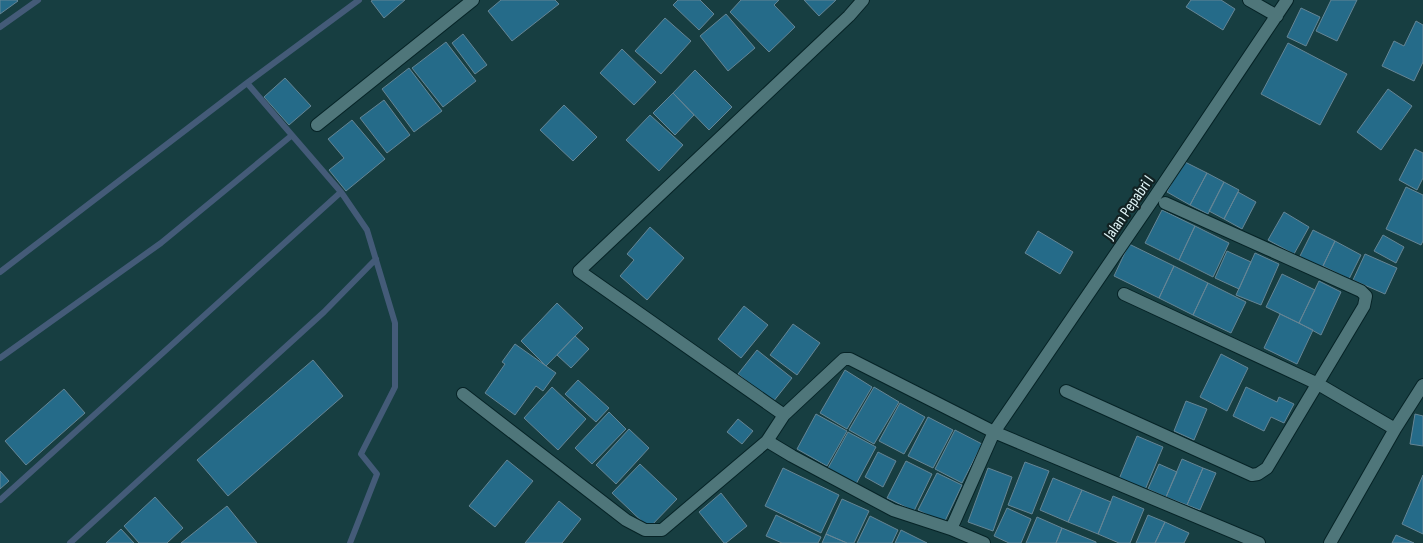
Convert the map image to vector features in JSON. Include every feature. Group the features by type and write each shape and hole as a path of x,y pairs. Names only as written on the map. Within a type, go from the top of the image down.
{"street":[{"path":"317,125 473,0"},
{"path":"784,415 579,272 849,16 863,0"},
{"path":"1249,0 1277,16"},
{"name":"Jalan Pepabri I","path":"951,529 994,432 1287,0"},
{"path":"1066,391 1252,475 1258,474 1267,468 1364,306 1366,296 1364,293 1165,203"},
{"path":"1124,294 1318,384 1395,429"},
{"path":"463,394 626,520 645,530 662,530 767,441 784,415 844,359 850,359 994,432 1259,543"},
{"path":"1330,543 1395,429 1423,385"},
{"path":"767,441 894,510 951,529 984,543"}],"building":[{"path":"0,0 17,0 18,1 0,14"},
{"path":"405,0 384,18 371,1"},
{"path":"501,0 555,0 559,4 512,41 488,11"},
{"path":"678,0 700,0 714,14 699,30 673,5"},
{"path":"741,0 779,0 774,5 795,27 769,52 730,12"},
{"path":"804,0 836,0 819,16"},
{"path":"1191,0 1221,0 1235,9 1223,30 1186,7"},
{"path":"1331,0 1357,0 1337,41 1316,31"},
{"path":"1301,8 1320,17 1306,46 1287,37"},
{"path":"726,14 755,48 728,71 700,36"},
{"path":"665,18 691,41 661,74 635,51"},
{"path":"1416,21 1423,25 1423,62 1414,81 1382,66 1394,41 1404,46"},
{"path":"463,34 487,65 475,74 452,43"},
{"path":"446,42 476,81 443,107 412,68"},
{"path":"1288,43 1347,74 1320,125 1261,94"},
{"path":"622,49 656,82 634,105 600,73"},
{"path":"409,68 442,111 414,132 382,89"},
{"path":"695,70 732,107 709,130 673,93"},
{"path":"285,78 311,106 289,125 264,97"},
{"path":"1388,89 1412,106 1381,150 1357,132"},
{"path":"673,93 694,115 675,135 653,113"},
{"path":"384,100 410,135 387,153 360,118"},
{"path":"564,105 597,137 573,161 540,130"},
{"path":"650,115 683,145 659,171 626,140"},
{"path":"352,120 385,159 346,191 329,170 344,158 328,139"},
{"path":"1415,149 1423,153 1423,178 1417,190 1399,180"},
{"path":"1183,161 1207,173 1190,205 1167,192"},
{"path":"1207,173 1224,182 1208,214 1190,205"},
{"path":"1224,182 1239,190 1224,219 1209,211"},
{"path":"1406,187 1423,195 1423,241 1421,245 1386,229"},
{"path":"1238,192 1256,202 1242,229 1224,219"},
{"path":"1162,210 1195,226 1179,260 1145,243"},
{"path":"1284,212 1309,227 1294,254 1268,240"},
{"path":"1195,226 1229,243 1213,277 1179,260"},
{"path":"650,227 684,258 647,300 620,276 634,260 627,254"},
{"path":"1313,230 1335,241 1321,270 1299,258"},
{"path":"1038,231 1073,252 1060,274 1025,253"},
{"path":"1383,235 1404,247 1396,263 1374,251"},
{"path":"1335,241 1361,255 1349,279 1323,266"},
{"path":"1129,244 1174,266 1159,298 1114,276"},
{"path":"1227,251 1251,262 1239,289 1215,278"},
{"path":"1255,253 1279,264 1261,305 1236,295"},
{"path":"1365,254 1397,268 1385,294 1353,280"},
{"path":"1174,266 1208,283 1193,315 1159,298"},
{"path":"1282,274 1315,290 1299,323 1266,307"},
{"path":"1319,281 1341,292 1321,335 1299,323"},
{"path":"1208,283 1246,302 1231,333 1193,315"},
{"path":"557,303 583,328 546,366 521,341"},
{"path":"744,306 768,325 741,358 718,339"},
{"path":"1280,314 1313,330 1297,364 1264,348"},
{"path":"793,324 820,343 797,375 770,355"},
{"path":"575,336 589,349 571,368 557,355"},
{"path":"515,344 556,373 543,391 536,386 515,415 485,393 505,364 502,362"},
{"path":"757,350 792,378 773,402 738,374"},
{"path":"1221,354 1248,368 1227,411 1200,397"},
{"path":"313,360 343,396 228,496 197,460"},
{"path":"845,370 872,387 847,429 820,413"},
{"path":"578,380 609,408 596,422 565,394"},
{"path":"552,387 586,419 558,450 524,418"},
{"path":"874,387 899,402 874,444 849,430"},
{"path":"1246,387 1277,402 1279,397 1294,404 1284,423 1271,417 1264,431 1233,416"},
{"path":"64,389 85,413 26,465 5,441"},
{"path":"1186,401 1207,409 1194,440 1174,431"},
{"path":"900,403 925,417 904,454 879,441"},
{"path":"609,412 626,429 592,464 575,448"},
{"path":"816,414 847,431 827,466 797,449"},
{"path":"1415,414 1423,416 1423,446 1410,444"},
{"path":"928,417 953,430 933,468 908,456"},
{"path":"738,419 753,431 742,444 727,432"},
{"path":"629,429 649,448 616,484 596,465"},
{"path":"955,430 982,444 962,483 935,469"},
{"path":"848,432 876,447 855,486 827,470"},
{"path":"1137,436 1163,447 1145,490 1119,479"},
{"path":"878,452 896,461 883,487 865,477"},
{"path":"1182,459 1203,468 1187,505 1166,497"},
{"path":"507,460 533,481 495,527 469,506"},
{"path":"906,461 932,474 914,511 887,498"},
{"path":"1025,462 1049,471 1032,514 1008,505"},
{"path":"640,464 677,499 649,528 612,493"},
{"path":"1159,464 1177,472 1166,497 1148,489"},
{"path":"783,468 839,495 821,533 765,506"},
{"path":"988,468 1012,477 993,531 968,522"},
{"path":"1203,468 1216,473 1200,510 1187,505"},
{"path":"0,471 9,481 0,489"},
{"path":"937,473 962,485 944,523 918,510"},
{"path":"1423,475 1423,534 1402,524"},
{"path":"1053,478 1082,490 1068,522 1040,510"},
{"path":"1082,490 1111,502 1098,534 1068,522"},
{"path":"721,493 747,526 726,543 724,543 699,512"},
{"path":"1113,496 1144,509 1130,543 1119,543 1098,534"},
{"path":"155,497 183,528 167,543 139,543 124,526"},
{"path":"842,499 869,511 854,543 847,543 826,534"},
{"path":"559,501 581,519 562,543 525,543"},
{"path":"227,506 257,543 181,543"},
{"path":"1007,508 1031,519 1021,543 1009,543 994,536"},
{"path":"776,515 821,537 818,543 782,543 766,536"},
{"path":"1148,515 1165,522 1155,543 1136,543"},
{"path":"870,516 898,530 892,543 857,543"},
{"path":"1037,517 1062,528 1056,543 1026,543"},
{"path":"1165,522 1189,533 1184,543 1155,543"},
{"path":"1062,528 1096,542 1096,543 1056,543"},
{"path":"121,529 134,543 106,543"},
{"path":"901,530 927,543 895,543"},
{"path":"826,534 847,543 822,543"},
{"path":"1396,535 1414,543 1392,543"}],"waterway":[{"path":"0,27 38,0"},
{"path":"247,83 359,0"},
{"path":"0,272 247,83 341,192 367,230 395,323 395,387 361,454 377,474 350,543"},
{"path":"0,358 161,243 291,136"},
{"path":"0,500 341,192"},
{"path":"70,543 324,312 376,259"}]}
